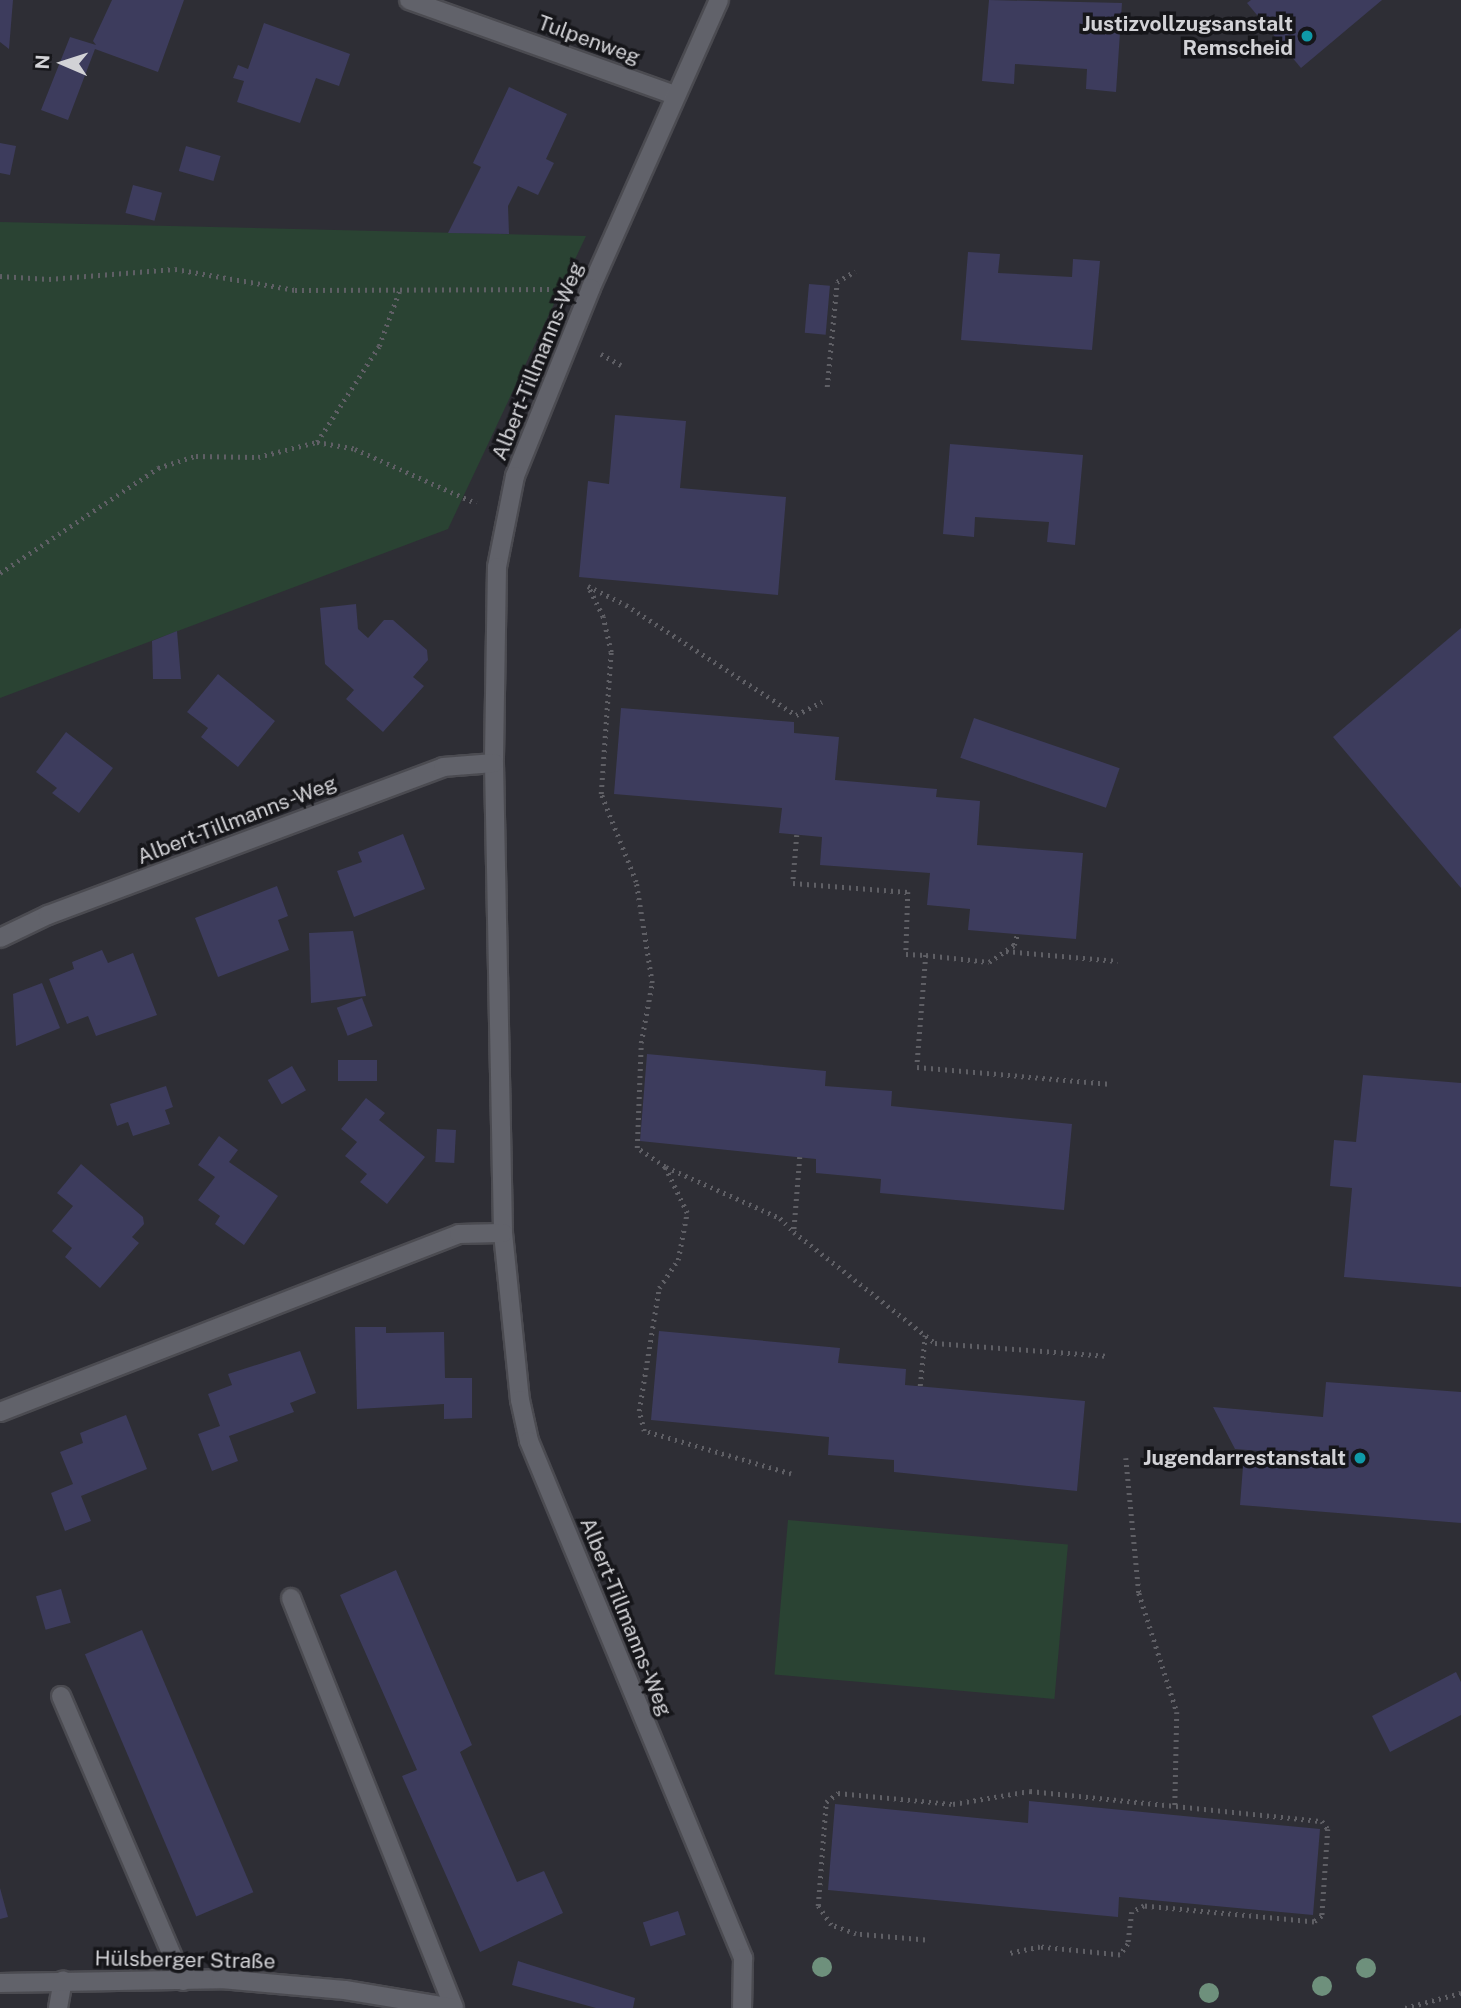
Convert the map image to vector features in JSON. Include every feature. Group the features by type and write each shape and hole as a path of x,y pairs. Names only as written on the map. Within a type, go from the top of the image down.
{"street":[{"name":"Tulpenweg","path":"409,0 675,95"},
{"name":"Albert-Tillmanns-Weg","path":"719,0 675,95 538,414 503,516 497,567 494,763 503,1233 520,1400 529,1441 743,1958 742,2008"},
{"name":"Albert-Tillmanns-Weg","path":"0,938 48,915 443,767 494,763"},
{"path":"0,1412 459,1234 503,1233"},
{"path":"291,1598 453,2008"},
{"path":"61,1696 183,1981"},
{"name":"Hülsberger Straße","path":"0,1983 221,1979 345,1990 453,2008"},
{"path":"58,2008 63,1980"}],"path":[{"path":"0,276 49,279 175,269 295,290 399,292 591,288"},
{"path":"827,387 837,282 855,271"},
{"path":"317,442 379,346 399,292"},
{"path":"0,573 158,468 196,456 258,457 317,442 355,449 503,516"},
{"path":"822,702 796,715 625,605 588,586 603,617 611,652 601,794 636,882 652,983 641,1042 637,1148 665,1167 780,1218 794,1232 935,1343 1110,1356"},
{"path":"797,835 793,883 908,892 906,954 989,962 1014,945 1017,934"},
{"path":"1006,951 1118,961"},
{"path":"926,956 917,1067 1111,1084"},
{"path":"794,1232 800,1157"},
{"path":"665,1167 687,1213 686,1236 678,1260 659,1288 654,1308 639,1411 644,1431 791,1474"},
{"path":"919,1386 925,1334"},
{"path":"1126,1458 1139,1592 1177,1712 1175,1805"},
{"path":"925,1940 856,1934 831,1926 818,1906 826,1802 838,1793 953,1804 1030,1791 1322,1821 1328,1829 1322,1916 1314,1922 1144,1906 1132,1912 1128,1944 1120,1955 1040,1947 1007,1954"},
{"path":"1405,2008 1461,1993"}],"green space":[{"path":"0,222 586,236 448,529 0,698"},
{"path":"788,1520 1068,1544 1054,1699 774,1674"}],"building":[{"path":"0,0 13,0 9,49 0,42"},
{"path":"112,0 184,0 158,72 95,49 68,120 41,110 70,37 96,45 93,41"},
{"path":"989,0 1122,3 1116,92 1086,89 1087,69 1015,64 1014,84 982,81"},
{"name":"Justizvollzugsanstalt Remscheid","path":"1251,0 1382,0 1301,68 1247,3"},
{"path":"264,23 350,54 339,86 316,78 300,123 237,102 244,81 233,78 238,65 248,69"},
{"path":"509,87 567,114 546,159 554,163 538,195 518,186 508,206 509,234 448,233 481,167 473,163"},
{"path":"0,143 16,146 10,175 0,173"},
{"path":"186,146 221,156 213,181 179,171"},
{"path":"133,185 162,193 154,221 125,213"},
{"path":"968,252 1000,254 998,273 1072,277 1073,259 1100,261 1092,350 961,340"},
{"path":"809,284 830,286 826,335 805,333"},
{"path":"615,415 686,421 680,488 786,497 778,595 579,577 588,481 609,484"},
{"path":"950,444 1083,455 1075,545 1047,542 1049,522 975,517 974,537 943,534"},
{"path":"356,604 358,629 368,638 384,620 393,620 427,650 428,660 413,677 424,686 383,732 346,699 354,690 325,664 320,608"},
{"path":"1461,628 1461,888 1333,737"},
{"path":"177,631 181,679 153,679 152,641"},
{"path":"218,674 275,721 238,767 201,737 208,728 187,712"},
{"path":"621,708 794,722 794,733 839,737 835,780 937,789 936,797 980,801 977,845 1083,853 1076,939 968,930 970,909 927,905 930,873 820,865 822,837 779,833 782,808 614,794"},
{"path":"974,718 1120,768 1106,808 960,758"},
{"path":"66,732 113,768 79,813 52,793 57,788 36,772"},
{"path":"403,834 425,889 354,917 337,871 362,862 358,852"},
{"path":"277,886 288,916 278,920 289,950 218,977 195,918"},
{"path":"353,931 366,996 311,1003 309,933"},
{"path":"102,950 108,963 133,953 157,1015 96,1036 88,1016 67,1024 49,979 74,969 72,962"},
{"path":"42,983 60,1028 16,1046 13,994"},
{"path":"362,998 373,1026 348,1036 337,1008"},
{"path":"647,1054 826,1071 825,1086 892,1091 891,1106 1072,1124 1064,1210 880,1193 881,1179 816,1173 816,1159 640,1141"},
{"path":"338,1060 377,1060 377,1081 338,1081"},
{"path":"292,1066 306,1090 282,1104 268,1080"},
{"path":"1363,1075 1461,1083 1461,1287 1344,1277 1352,1188 1330,1186 1334,1140 1356,1142"},
{"path":"166,1086 173,1107 165,1110 170,1124 133,1136 128,1122 117,1126 110,1104"},
{"path":"366,1098 385,1113 379,1120 425,1157 387,1204 360,1182 367,1174 345,1156 357,1142 341,1129"},
{"path":"437,1129 456,1130 454,1163 435,1162"},
{"path":"219,1136 238,1150 229,1162 278,1196 244,1245 215,1224 220,1216 198,1200 215,1177 198,1165"},
{"path":"81,1164 143,1217 144,1224 132,1237 139,1243 100,1288 65,1257 72,1248 52,1231 73,1206 57,1193"},
{"path":"355,1327 386,1327 386,1333 444,1332 445,1378 472,1378 472,1418 444,1419 444,1404 357,1409"},
{"path":"659,1331 840,1348 838,1363 906,1369 905,1385 1085,1401 1077,1491 894,1472 894,1460 828,1455 829,1437 651,1420"},
{"path":"300,1351 316,1393 290,1403 294,1412 229,1436 238,1461 212,1471 198,1434 220,1426 208,1394 232,1385 228,1374"},
{"name":"Jugendarrestanstalt","path":"1326,1382 1461,1392 1461,1523 1240,1505 1243,1466 1259,1467 1260,1451 1235,1449 1213,1407 1323,1417"},
{"path":"126,1415 147,1469 81,1496 91,1521 65,1531 51,1493 73,1484 60,1452 83,1443 80,1433"},
{"path":"396,1570 472,1745 460,1752 517,1882 544,1871 563,1913 480,1952 402,1776 417,1770 340,1595"},
{"path":"61,1589 71,1623 46,1630 36,1596"},
{"path":"142,1630 253,1892 196,1917 85,1654"},
{"path":"1456,1672 1461,1682 1461,1715 1390,1752 1372,1716"},
{"path":"1029,1801 1320,1829 1313,1915 1119,1897 1118,1917 828,1890 835,1804 1028,1823"},
{"path":"0,1888 8,1917 0,1919"},
{"path":"678,1911 686,1935 651,1946 643,1922"},
{"path":"518,1961 635,1998 633,2008 596,2008 512,1985"}],"place":[{"name":"Justizvollzugsanstalt Remscheid","path":"1307,36"},
{"name":"Jugendarrestanstalt","path":"1360,1458"}]}
